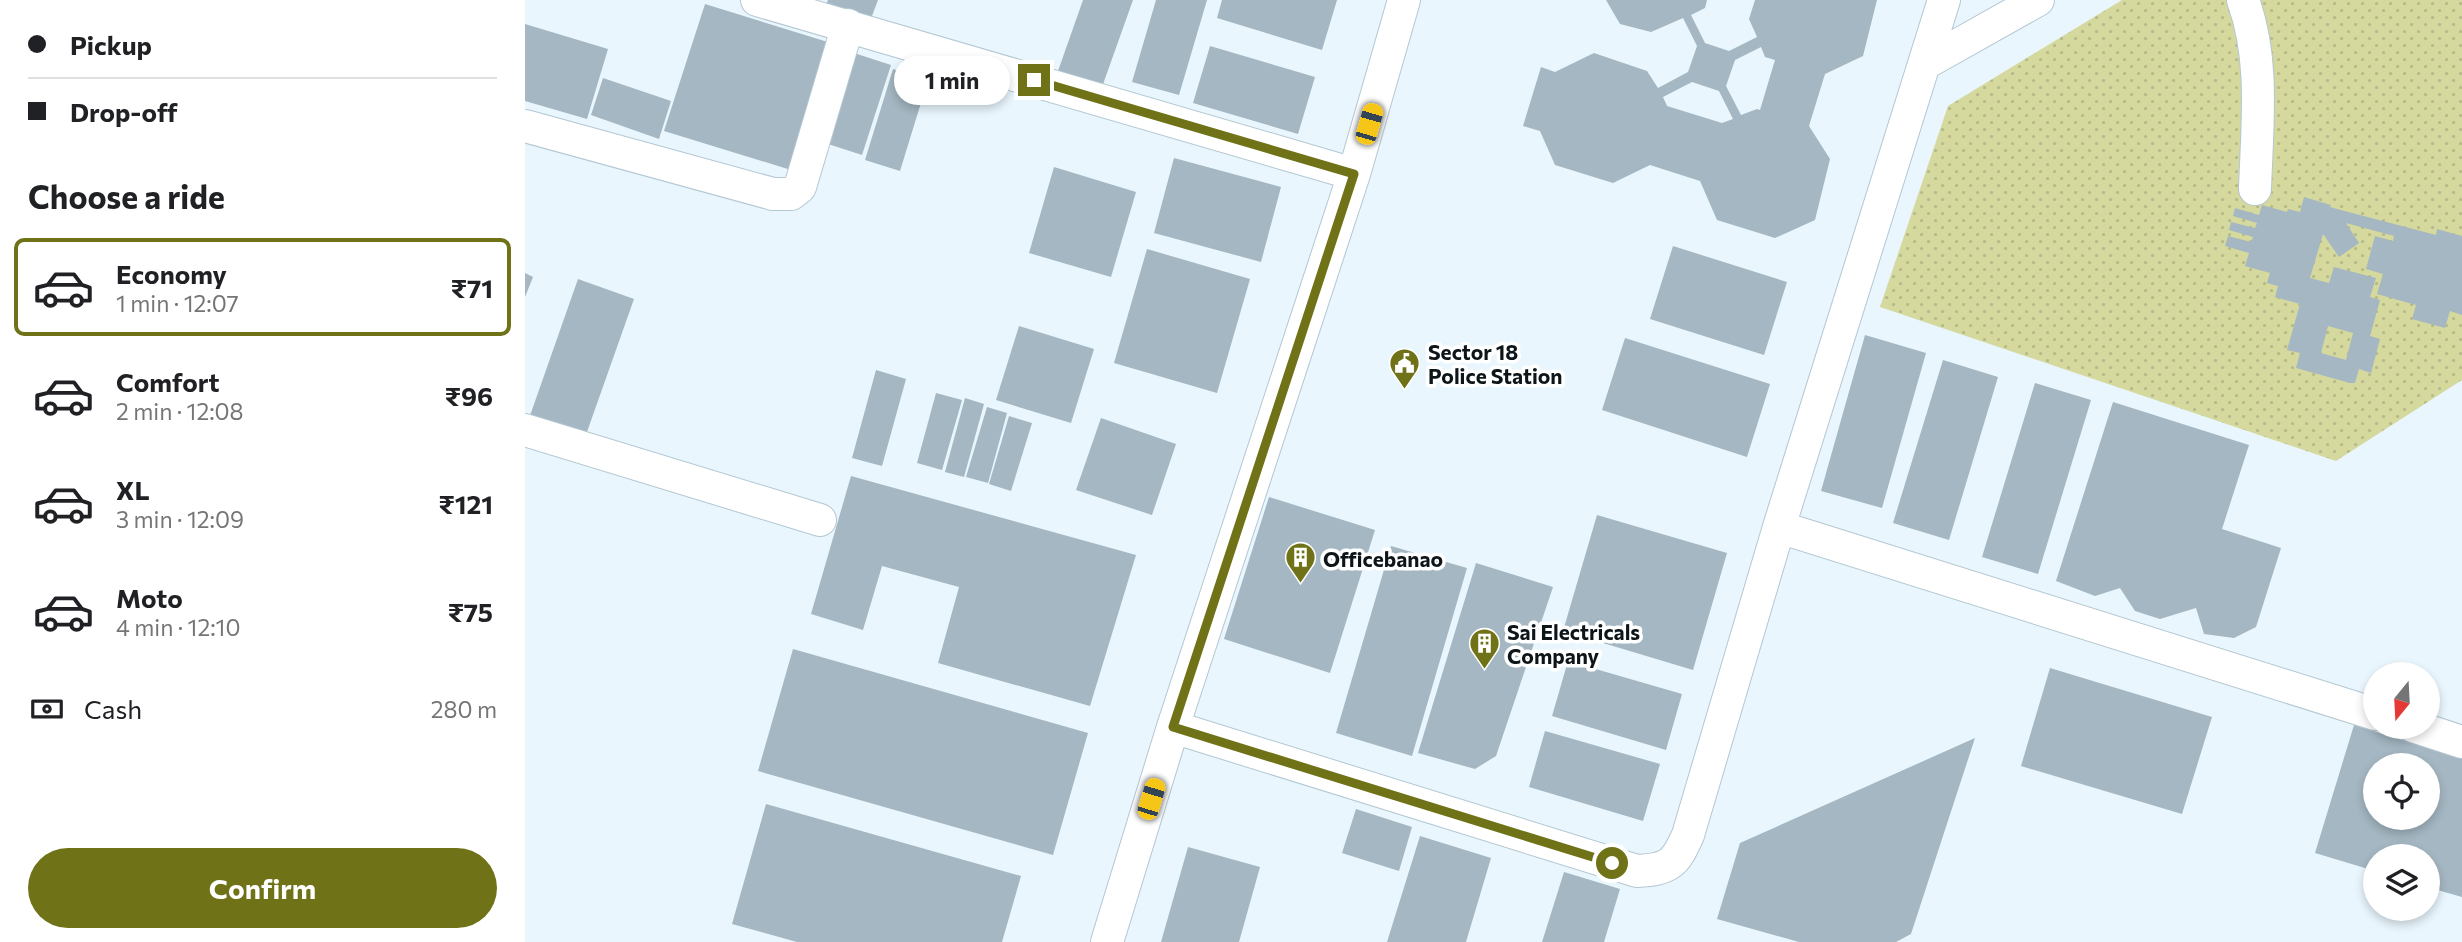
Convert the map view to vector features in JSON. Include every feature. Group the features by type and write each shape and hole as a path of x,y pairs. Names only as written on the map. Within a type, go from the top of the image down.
{"street":[{"path":"757,0 1354,174"},
{"path":"1107,942 1173,727 1354,174 1404,0"},
{"path":"1173,727 1637,871 1660,870 1677,859 1688,835 1779,527 1944,0"},
{"path":"1924,64 2038,0"},
{"path":"2243,0 2253,27 2258,71 2255,189"},
{"path":"525,126 773,194 792,194 800,187 848,25"},
{"path":"525,430 820,520"},
{"path":"1779,527 2363,710"},
{"path":"2440,735 2462,742"}],"green space":[{"path":"2122,0 2462,0 2462,380 2336,461 1880,307 1948,106"}],"building":[{"path":"828,0 878,0 869,24 825,7"},
{"path":"1083,0 1133,0 1102,87 1058,71"},
{"path":"1156,0 1207,0 1179,95 1132,82"},
{"path":"1222,0 1337,0 1322,50 1217,18"},
{"path":"1606,0 1707,0 1705,8 1691,15 1705,43 1729,51 1757,37 1749,19 1755,0 1877,0 1863,56 1825,74 1809,126 1830,159 1815,220 1775,238 1717,220 1700,181 1650,165 1613,183 1555,165 1540,131 1523,126 1541,67 1555,72 1594,53 1647,71 1658,88 1688,72 1697,46 1683,18 1651,32 1620,24","holes":["1761,47 1765,57 1775,60 1760,110 1741,115 1726,86 1735,60","1692,82 1719,91 1733,119 1722,123 1667,106 1663,97"]},
{"path":"705,4 831,43 791,170 664,131"},
{"path":"525,24 608,49 587,119 525,101"},
{"path":"1210,46 1315,77 1298,134 1193,103"},
{"path":"854,53 891,65 862,155 825,143"},
{"path":"893,69 928,80 900,171 865,160"},
{"path":"603,78 671,101 659,139 591,115"},
{"path":"1174,158 1281,187 1261,262 1154,233"},
{"path":"1054,167 1136,192 1111,277 1029,253"},
{"path":"2304,197 2331,205 2330,207 2436,235 2437,229 2462,236 2462,315 2450,311 2445,328 2412,319 2416,305 2377,294 2383,274 2366,269 2375,236 2393,241 2394,236 2346,223 2359,243 2339,257 2323,234 2310,278 2329,283 2334,267 2376,278 2370,297 2380,300 2370,336 2380,339 2371,373 2359,369 2355,383 2350,383 2296,368 2300,353 2287,350 2300,304 2275,297 2278,286 2267,283 2270,273 2245,266 2249,253 2225,246 2228,236 2251,242 2253,237 2229,230 2231,222 2255,228 2257,223 2233,216 2235,208 2259,215 2262,205 2287,212 2288,209 2300,212","holes":["2328,326 2353,333 2346,360 2321,353"]},
{"path":"1673,246 1787,282 1764,355 1650,319"},
{"path":"1147,249 1250,279 1217,393 1114,363"},
{"path":"525,273 533,277 525,297"},
{"path":"578,279 634,299 582,446 526,427"},
{"path":"1019,326 1094,349 1071,423 996,400"},
{"path":"1865,335 1926,353 1882,508 1821,491"},
{"path":"1625,338 1770,384 1747,457 1602,410"},
{"path":"1943,360 1998,377 1949,540 1893,523"},
{"path":"876,370 906,379 882,466 852,458"},
{"path":"2035,383 2091,400 2038,574 1982,557"},
{"path":"936,393 962,400 942,470 917,463"},
{"path":"965,398 984,404 964,477 945,472"},
{"path":"2113,402 2249,445 2222,529 2281,548 2256,627 2234,638 2204,634 2196,608 2160,619 2135,611 2120,588 2095,596 2056,581"},
{"path":"987,407 1007,413 988,483 966,477"},
{"path":"1009,416 1032,423 1011,491 989,484"},
{"path":"1101,418 1176,444 1152,515 1076,490"},
{"path":"851,476 1136,555 1090,706 938,663 959,587 882,566 863,630 811,614"},
{"name":"Officebanao","path":"1269,497 1375,530 1330,673 1224,639"},
{"path":"1597,515 1727,553 1693,670 1563,631"},
{"path":"1391,546 1467,568 1412,756 1336,733"},
{"name":"Sai Electricals Company","path":"1476,563 1553,587 1496,756 1475,769 1418,753"},
{"path":"793,649 1088,733 1053,855 758,771"},
{"path":"1568,661 1682,694 1666,750 1552,716"},
{"path":"2050,668 2212,717 2182,814 2021,766"},
{"path":"2354,725 2363,728 2363,739 2400,739 2462,758 2462,897 2440,891 2440,844 2363,844 2363,867 2315,853"},
{"path":"1545,731 1660,764 1643,821 1529,787"},
{"path":"1975,738 1911,934 1896,942 1799,942 1717,919 1740,843"},
{"path":"766,804 1021,876 1002,942 797,942 732,924"},
{"path":"1356,809 1412,827 1399,871 1342,853"},
{"path":"1420,836 1491,858 1466,942 1387,942"},
{"path":"1188,847 1260,867 1239,942 1161,942"},
{"path":"1564,872 1620,889 1604,942 1542,942"}],"place":[{"name":"Sector 18 Police Station","path":"1405,390"},
{"name":"Officebanao","path":"1300,585"},
{"name":"Sai Electricals Company","path":"1484,670"}],"route":[{"path":"1034,80 1354,174 1173,727 1612,863"}]}
